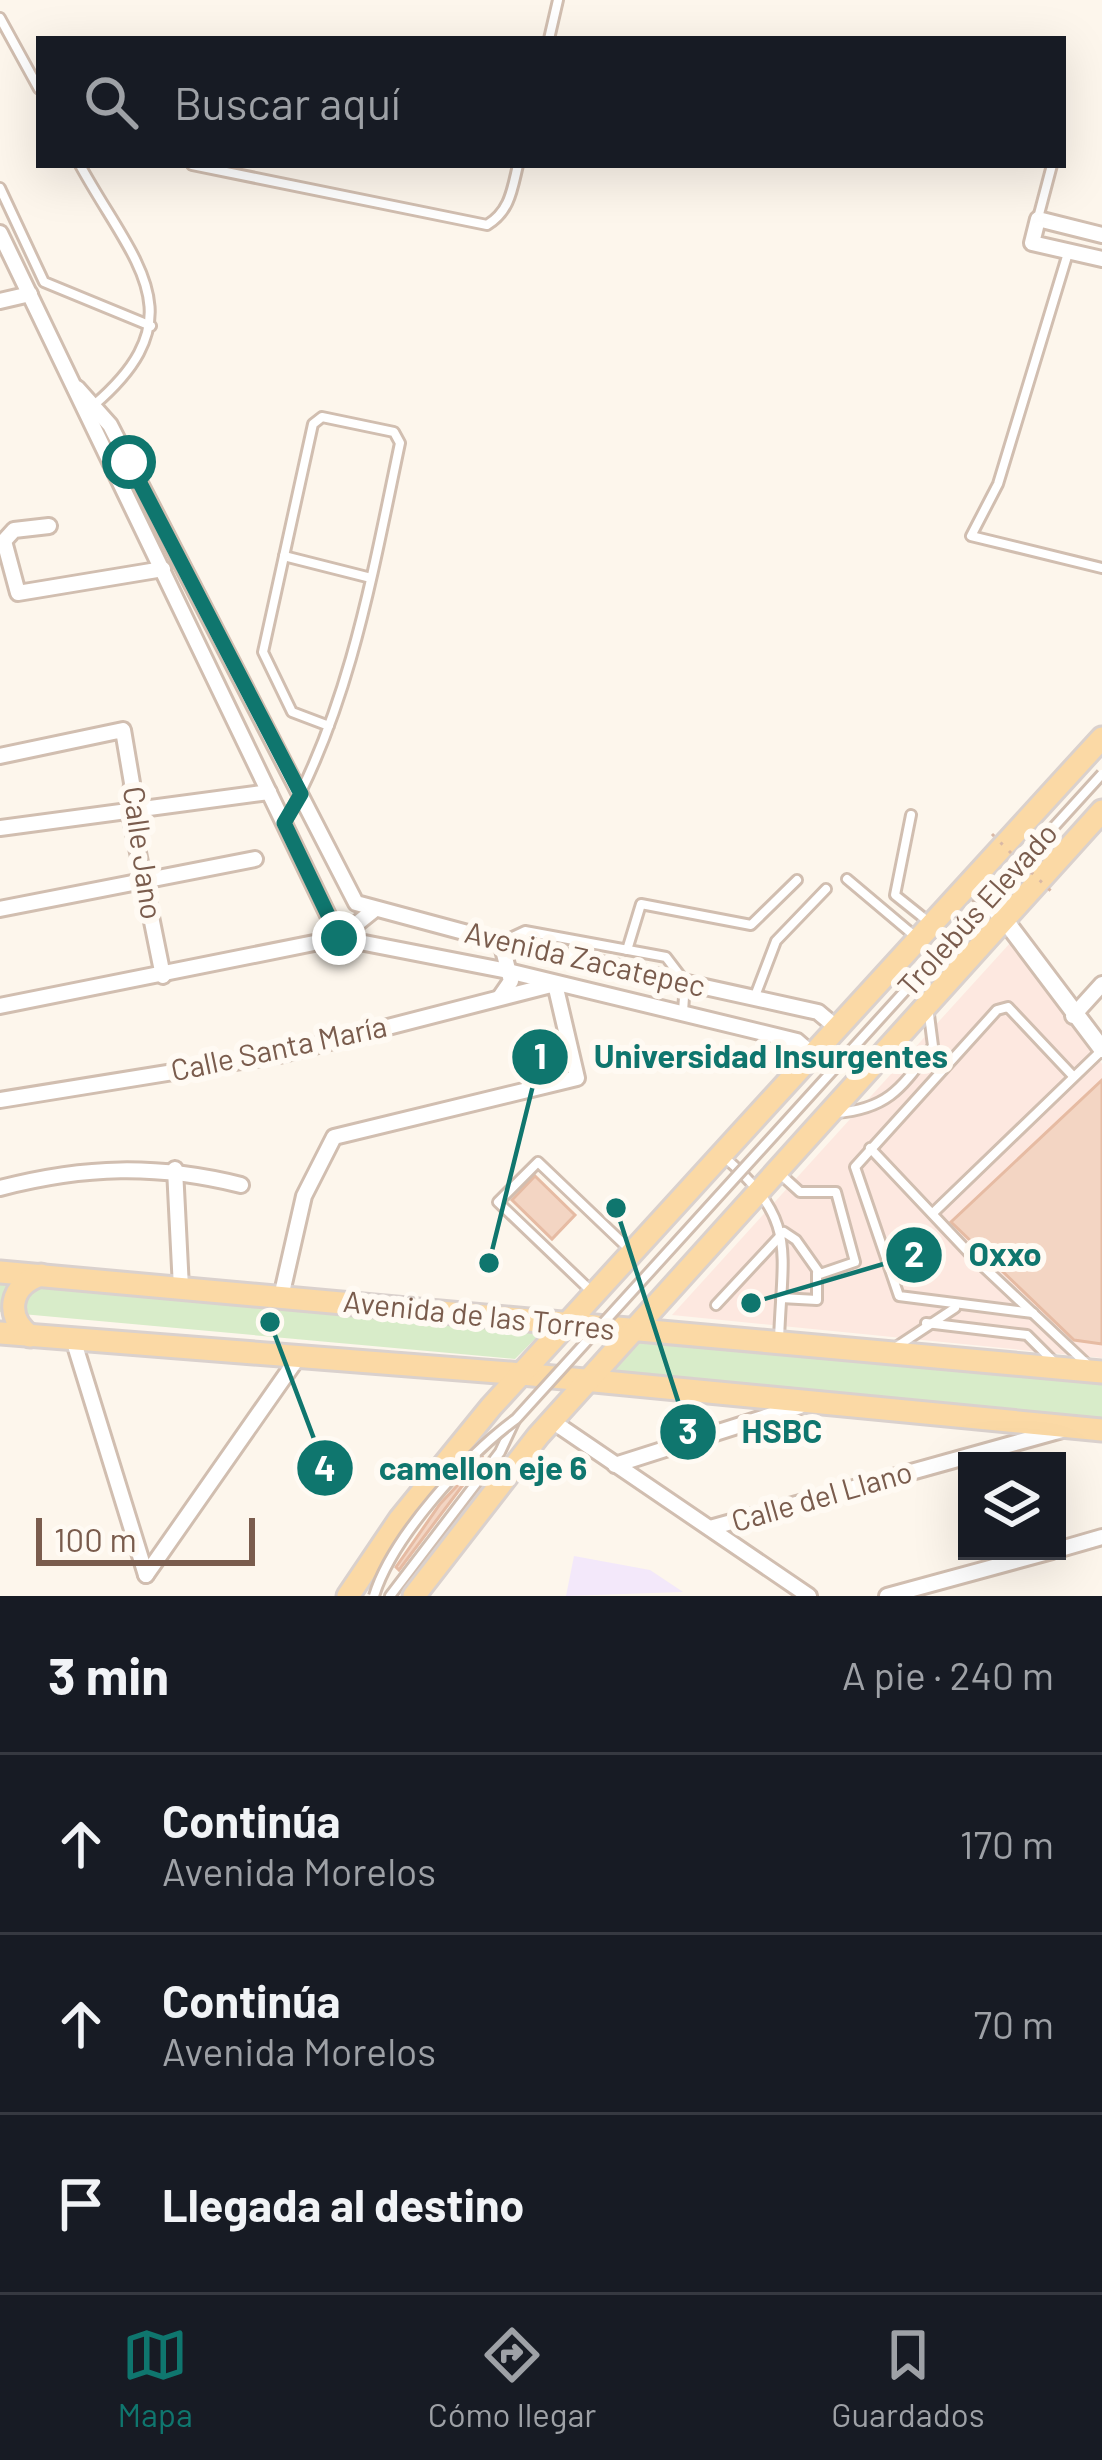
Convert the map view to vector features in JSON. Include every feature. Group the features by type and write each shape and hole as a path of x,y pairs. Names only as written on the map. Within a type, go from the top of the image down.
{"main road":[{"path":"348,1596 436,1472 522,1374 1102,739"},
{"path":"414,1596 483,1501 552,1421 1102,812"},
{"name":"Avenida de las Torres","path":"0,1272 1098,1372"},
{"path":"30,1336 18,1325 13,1303 20,1287 42,1275"},
{"name":"Avenida de las Torres","path":"0,1333 522,1374 585,1384 1102,1430"}],"street":[{"path":"1102,235 1038,220 1032,242 1102,260"},
{"path":"2,242 77,388 129,462 356,903 374,910"},
{"path":"0,301 30,294"},
{"path":"89,408 110,471 163,569 339,938"},
{"path":"110,471 129,462"},
{"path":"49,526 14,530 4,542 18,592 163,569"},
{"name":"Calle Jano","path":"0,756 123,730 132,783 130,813 163,976"},
{"path":"0,828 269,792"},
{"path":"0,909 255,860"},
{"path":"970,883 1004,919 1102,1049"},
{"name":"Avenida Zacatepec","path":"339,938 374,910 818,1012 836,1027"},
{"name":"Avenida Zacatepec","path":"0,1006 339,938 508,971 683,1013 797,1041 812,1054"},
{"path":"496,1000 511,986 501,942"},
{"path":"281,1297 304,1196 334,1137 578,1078 555,984"},
{"name":"Calle Santa María","path":"0,1100 279,1055 555,984"},
{"path":"1073,1016 1102,984"},
{"path":"175,1168 181,1288"},
{"path":"0,1188 52,1175 175,1168 241,1185"},
{"path":"73,1339 146,1575 299,1356"},
{"path":"615,1465 816,1401"},
{"path":"552,1421 808,1596"},
{"name":"Calle del Llano","path":"710,1528 1073,1427"},
{"path":"1066,1547 1102,1537"},
{"path":"887,1596 1018,1560"}],"lane":[{"path":"550,36 558,0"},
{"path":"0,18 36,84"},
{"path":"82,168 154,299 149,340 89,408"},
{"path":"207,168 487,225 501,217 509,202 517,168"},
{"path":"1038,220 1051,168"},
{"path":"0,188 44,282 151,326"},
{"path":"1068,251 998,484 970,536 1102,568"},
{"path":"284,823 329,726 371,578 400,443 394,432 322,417 313,424 263,652 292,712 329,726"},
{"path":"284,556 371,578"},
{"name":"Trolebús Elevado","path":"374,1596 378,1580 481,1445 516,1419 1102,774"},
{"path":"911,814 895,895 925,932"},
{"path":"847,879 925,932"},
{"path":"627,950 641,904 752,925 797,880"},
{"path":"754,998 776,941 826,889"},
{"path":"501,942 525,931 666,957 685,982 683,1013"},
{"path":"828,1114 870,1110 912,1074 935,1039 928,1004"},
{"path":"1033,1313 956,1307 899,1296 854,1175 870,1148 997,1010 1008,1007 1073,1076"},
{"path":"933,1213 1102,1049"},
{"path":"912,1074 925,1088"},
{"path":"870,1148 1098,1372"},
{"path":"722,1155 800,1192 836,1192 855,1262 817,1272"},
{"path":"595,1295 498,1202 538,1162 634,1253"},
{"path":"769,1180 784,1232 779,1341"},
{"path":"780,1298 818,1300 817,1272 796,1240 784,1232"},
{"path":"716,1305 784,1232"},
{"path":"890,1352 926,1323 956,1307"},
{"path":"986,1309 1003,1332"},
{"path":"926,1323 1037,1341 1060,1368"},
{"name":"Trolebús Elevado","path":"390,1596 500,1453 516,1419"}],"shaded area":[{"path":"1011,942 1102,1064 1102,1358 672,1315"},
{"path":"574,1556 650,1570 683,1592 566,1596"}],"green space":[{"path":"0,1284 543,1331 515,1359 0,1312"},
{"path":"641,1341 1102,1380 1102,1419 607,1376"}],"building":[{"path":"1102,1080 1102,1344 1074,1340 951,1222"},
{"path":"535,1176 575,1215 552,1239 512,1200"},
{"path":"484,1457 399,1570 396,1567 440,1504"}],"place":[{"name":"HSBC","path":"616,1208"},
{"name":"Universidad Insurgentes","path":"489,1263"},
{"name":"Oxxo","path":"751,1303"},
{"name":"camellon eje 6","path":"270,1322"}],"route":[{"path":"129,462 301,794 284,823 339,938"}]}
